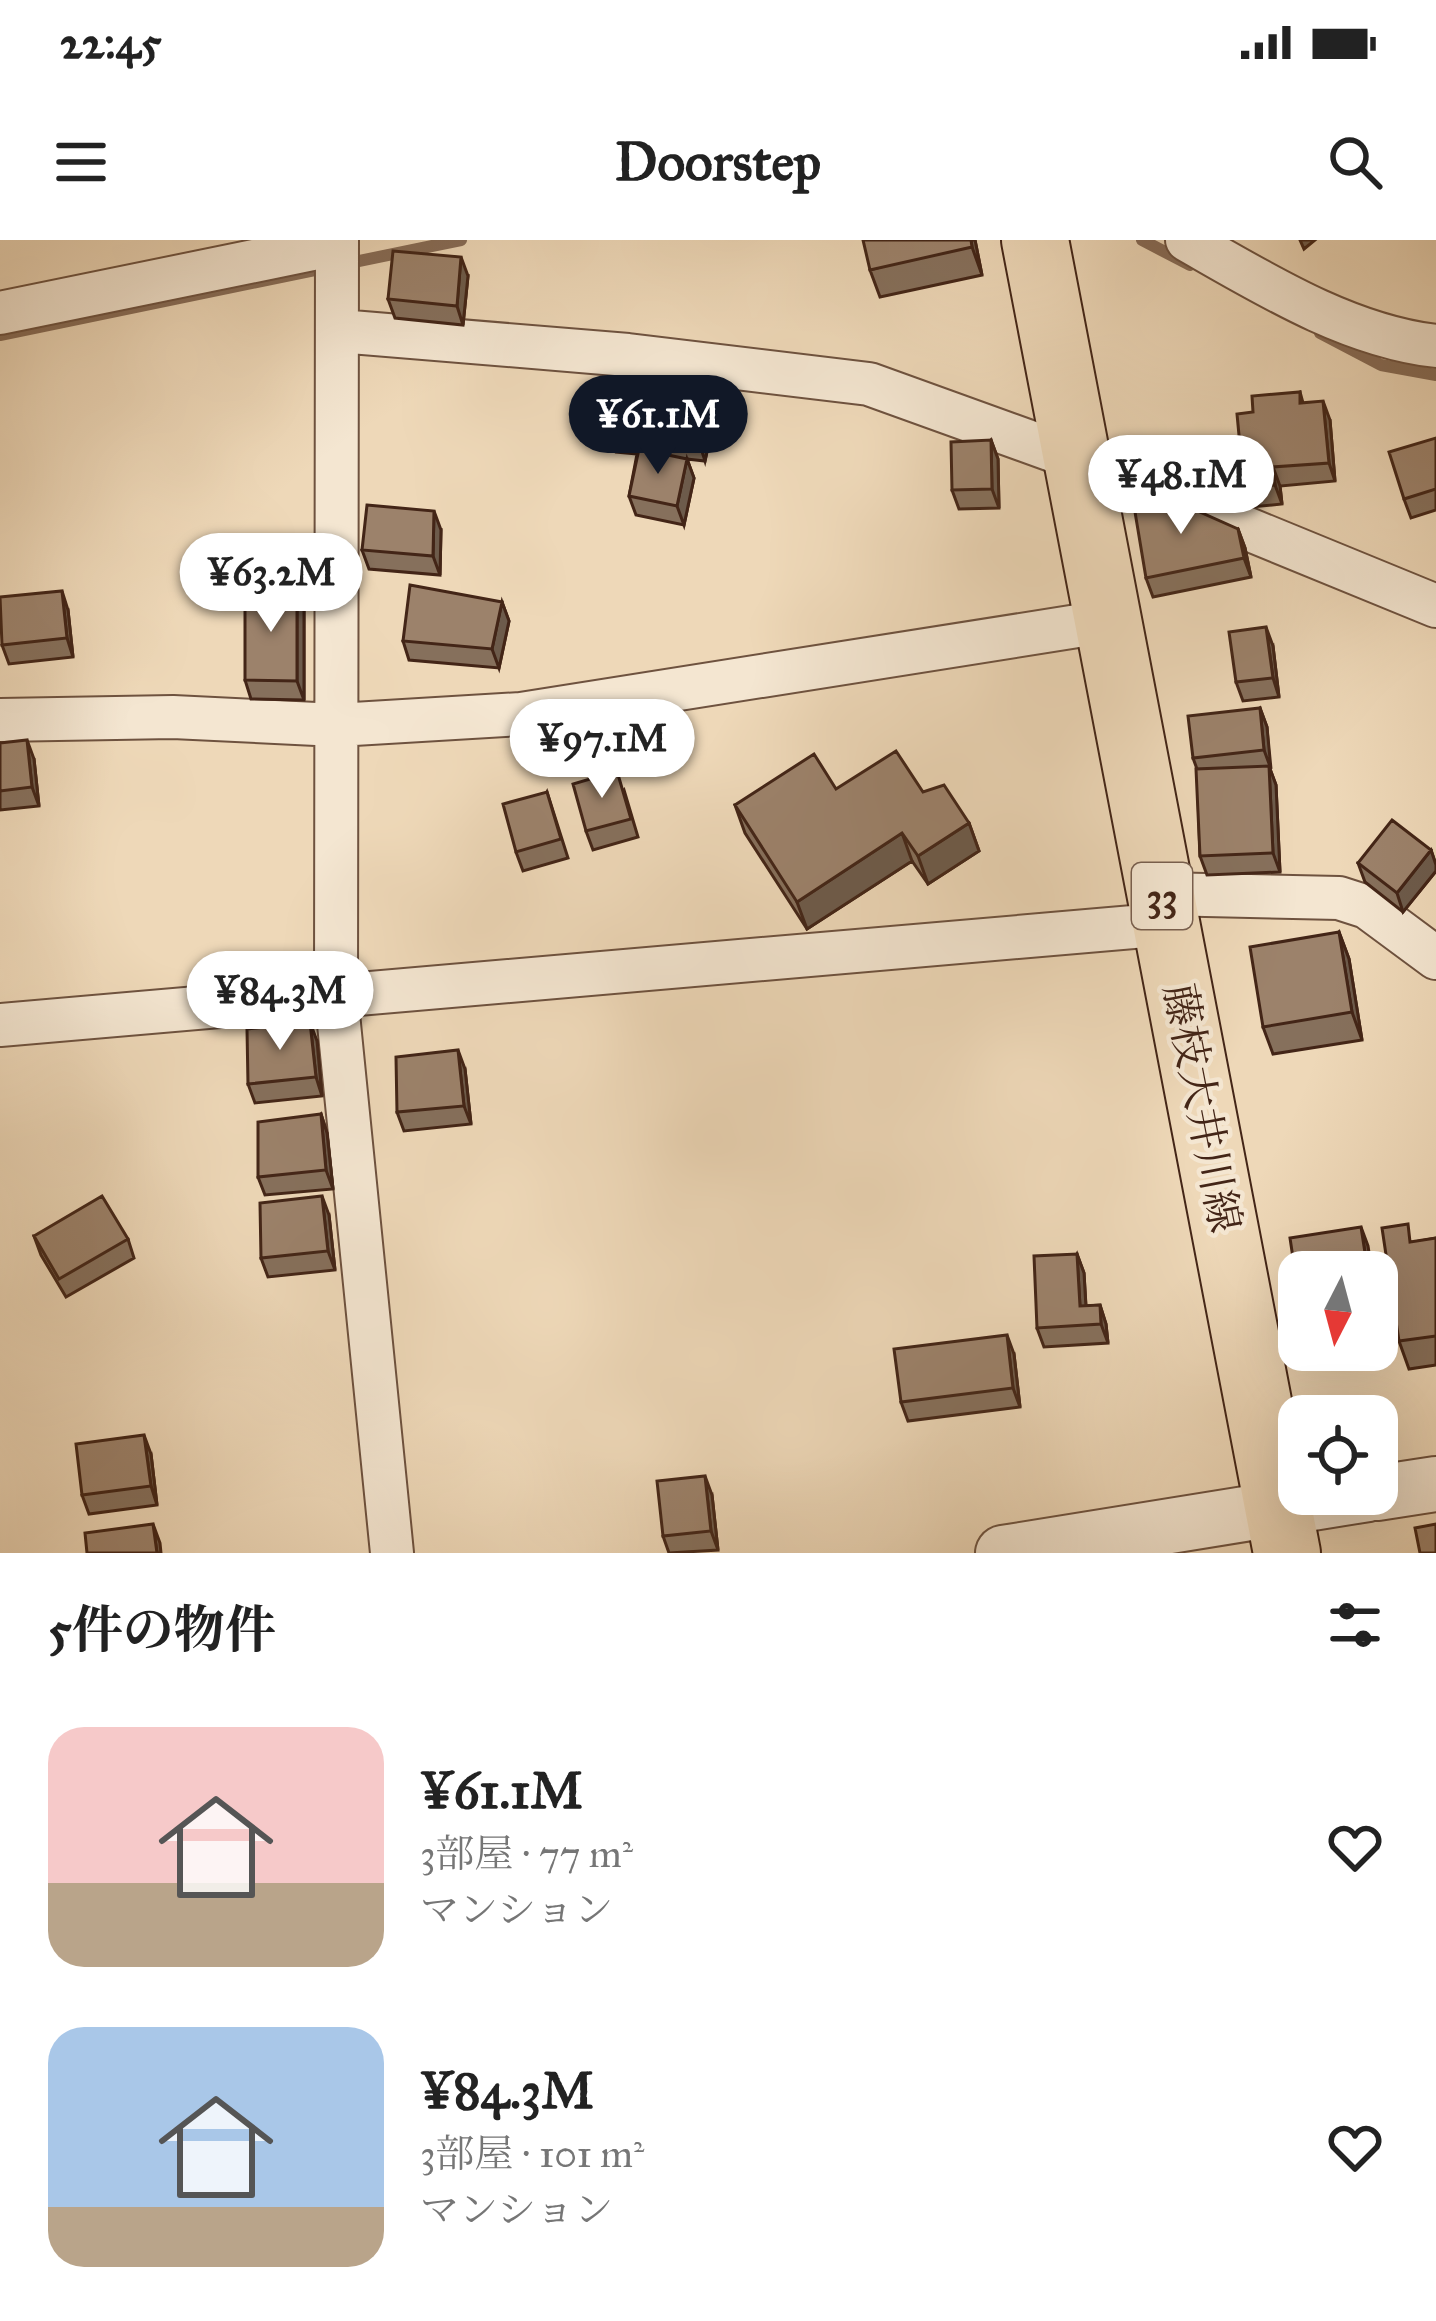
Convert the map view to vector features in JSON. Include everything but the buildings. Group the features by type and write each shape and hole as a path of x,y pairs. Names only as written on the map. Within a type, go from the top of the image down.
{"main road":[{"name":"藤枝大井川線","path":"1035,240 1282,1530"}],"street":[{"path":"1187,240 1288,296 1396,341 1436,346"},
{"path":"0,313 337,256 336,994 392,1553"},
{"path":"340,331 628,355 869,384 1077,459 1436,606"},
{"path":"0,720 173,717 337,725 521,713 1109,621"},
{"path":"0,1025 1165,909 1339,898 1367,907 1436,958"},
{"path":"1398,1489 1436,1484"},
{"path":"1003,1553 1282,1530 1318,1515"}],"waterway":[{"path":"0,335 461,240"},
{"path":"1142,240 1190,265"},
{"path":"1320,333 1381,365 1436,375"}]}
